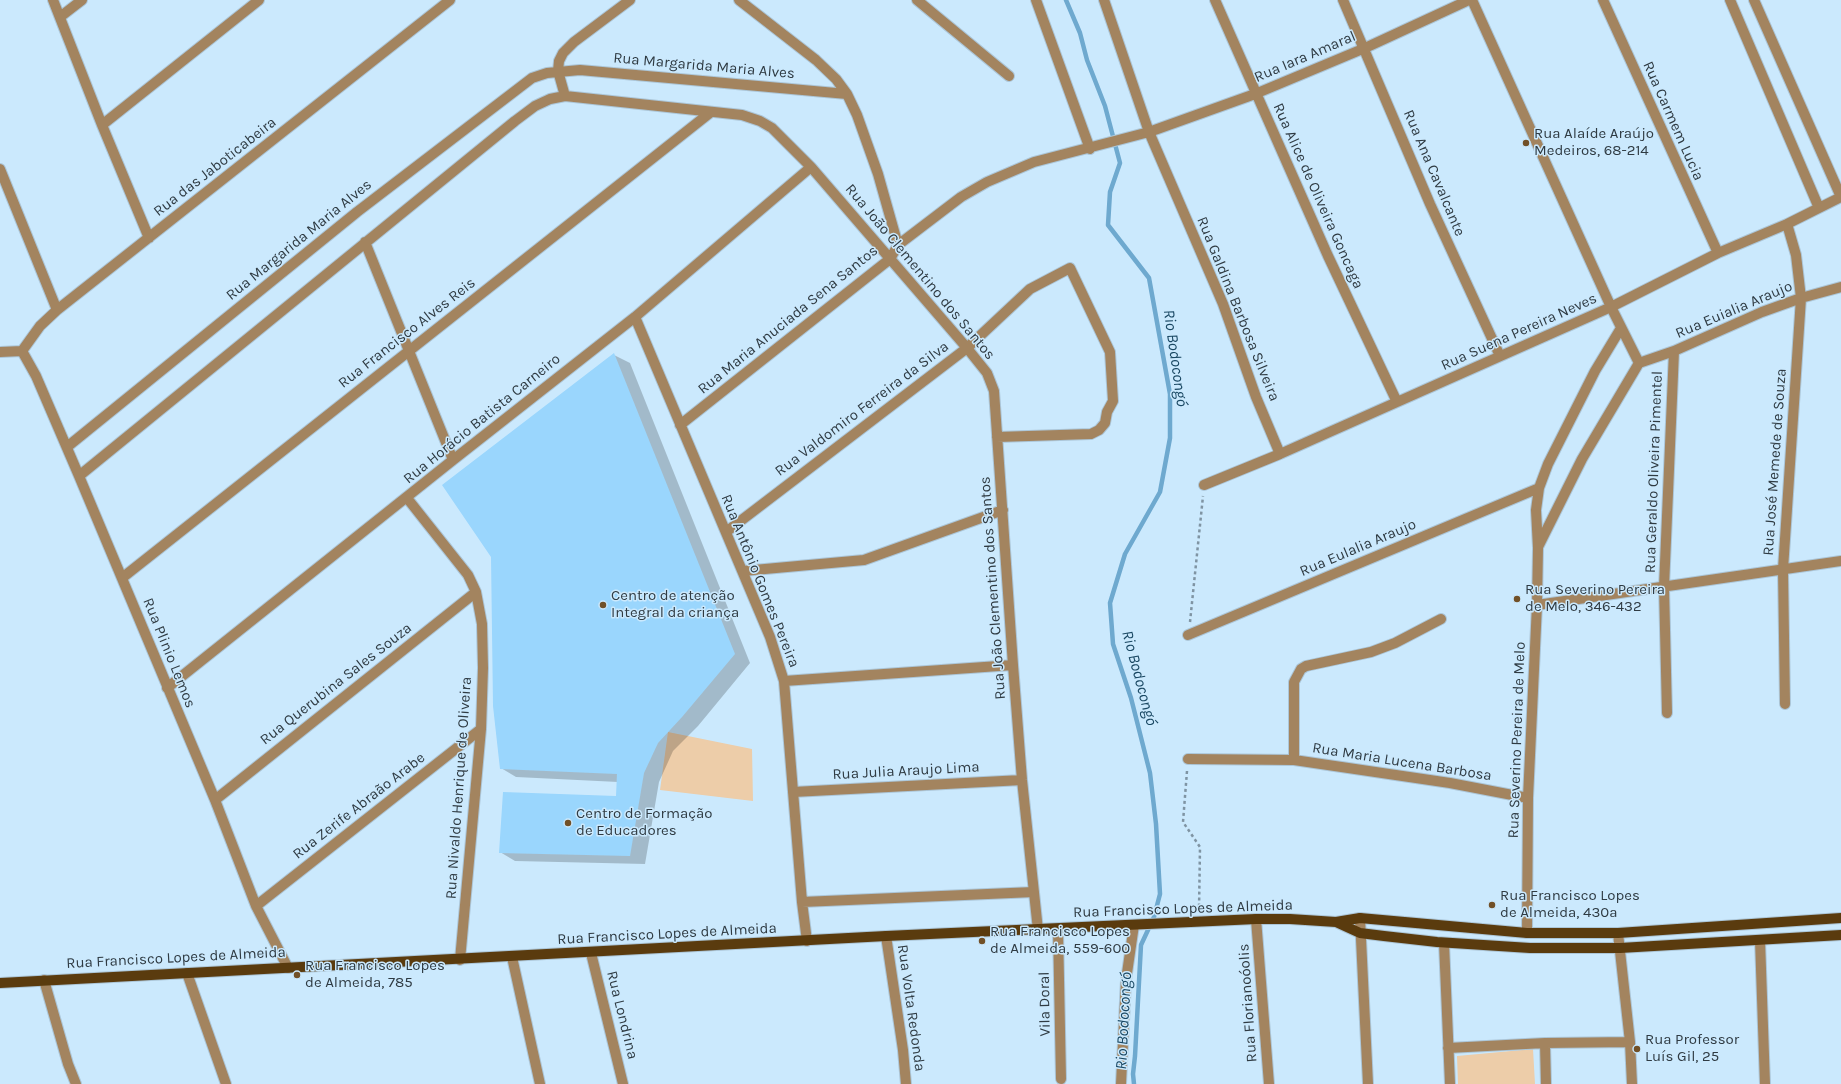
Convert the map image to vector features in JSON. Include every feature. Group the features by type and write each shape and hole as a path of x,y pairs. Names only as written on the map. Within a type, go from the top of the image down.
{"main road":[{"name":"Rua Francisco Lopes de Almeida","path":"0,983 592,953 886,936 1256,919 1290,919 1336,922 1360,918 1528,933 1618,933 1841,918"},
{"name":"Rua Francisco Lopes de Almeida","path":"1336,922 1360,933 1444,943 1530,948 1620,948 1841,935"}],"street":[{"path":"53,0 102,125 149,238"},
{"path":"60,17 82,0"},
{"path":"102,125 259,0"},
{"name":"Rua das Jaboticabeira","path":"22,351 40,326 56,310 450,0"},
{"path":"565,96 558,71 559,61 563,53 574,42 630,0"},
{"path":"739,0 816,60 836,79 847,94 857,115 878,174 898,245"},
{"path":"917,0 1009,76"},
{"path":"1036,0 1094,148"},
{"name":"Rua Galdina Barbosa Silveira","path":"1104,0 1149,132 1223,304 1256,397 1280,454"},
{"name":"Rua Alice de Oliveira Goncaga","path":"1215,0 1255,94 1328,256 1397,402"},
{"name":"Rua Ana Cavalcante","path":"1343,0 1365,48 1430,204 1500,356"},
{"name":"Rua Iara Amaral","path":"1149,132 1255,94 1365,48 1469,0"},
{"path":"1472,0 1611,307 1639,363"},
{"name":"Rua Carmem Lucia","path":"1603,0 1718,253"},
{"path":"1730,0 1819,208"},
{"path":"1754,0 1841,197"},
{"name":"Rua Margarida Maria Alves","path":"66,447 357,212 532,78 558,71 580,70 847,94"},
{"name":"Rua João Clementino dos Santos","path":"365,242 535,106 550,99 565,96 742,115 760,121 772,128 811,167 967,348 987,373 994,391 1022,780 1038,930"},
{"name":"Rua Francisco Alves Reis","path":"122,578 711,112"},
{"name":"Rua Maria Anuciada Sena Santos","path":"680,425 890,259 898,245 961,197 987,182 1034,162 1094,148 1149,132"},
{"name":"Rua Horácio Batista Carneiro","path":"167,688 635,317 811,167"},
{"path":"0,169 56,310"},
{"name":"Rua Suena Pereira Neves","path":"1204,485 1280,454 1611,307 1718,253 1787,224 1841,197"},
{"name":"Rua José Memede de Souza","path":"1785,704 1783,569 1801,298 1796,255 1787,224"},
{"path":"79,476 365,242 453,460"},
{"name":"Rua Valdomiro Ferreira da Silva","path":"726,532 967,348 1030,289 1070,268 1110,352 1113,401 1107,412 1105,423 1099,430 1091,434 997,437"},
{"name":"Rua Euialia Araujo","path":"1639,363 1674,351 1762,312 1801,298 1841,287"},
{"name":"Rua Antônio Gomes Pereira","path":"635,317 743,571 770,637 784,681 802,902 807,941"},
{"name":"Rua Severino Pereira de Melo","path":"1528,933 1528,798 1538,548 1536,510 1538,488 1551,457 1596,371 1621,328"},
{"path":"0,352 22,351"},
{"name":"Rua Plinio Lemos","path":"22,351 36,376 79,476 214,800 256,906 288,968"},
{"name":"Rua Geraldo Oliveira Pimentel","path":"1667,713 1664,587 1674,351"},
{"name":"Rua Severino Pereira de Melo","path":"1538,548 1582,459 1639,363"},
{"name":"Rua Eulalia Araujo","path":"1188,635 1538,488"},
{"name":"Rua Nivaldo Henrique de Oliveira","path":"407,498 468,575 476,592 482,624 483,668 481,729 460,960"},
{"path":"743,571 864,560 1003,510"},
{"path":"1536,605 1841,561"},
{"name":"Rua Querubina Sales Souza","path":"214,800 476,592"},
{"name":"Rua Maria Lucena Barbosa","path":"1294,760 1294,682 1297,674 1306,666 1344,659 1377,650 1416,633 1441,619"},
{"path":"784,681 1013,665"},
{"name":"Rua Zerife Abraão Arabe","path":"256,906 481,729"},
{"name":"Rua Maria Lucena Barbosa","path":"1188,759 1294,760 1450,783 1528,798"},
{"name":"Rua Julia Araujo Lima","path":"793,792 1022,780"},
{"path":"802,902 1034,892"},
{"path":"1360,918 1368,1084"},
{"name":"Rua Florianoóolis","path":"1256,919 1269,1084"},
{"path":"1121,1084 1126,980 1134,925"},
{"name":"Vila Doral","path":"1058,929 1062,1079"},
{"path":"1618,933 1630,1042 1632,1084"},
{"name":"Rua Volta Redonda","path":"886,936 903,1050 906,1084"},
{"path":"1760,940 1765,1084"},
{"path":"1444,943 1450,1084"},
{"name":"Rua Londrina","path":"592,953 623,1084"},
{"path":"512,957 540,1084"},
{"path":"187,973 226,1084"},
{"path":"44,980 68,1064 76,1084"},
{"path":"1448,1048 1544,1043 1630,1042"},
{"path":"1544,1043 1546,1084"}],"path":[{"path":"1188,635 1204,485"},
{"path":"1188,759 1183,822 1200,848 1198,922"}],"shaded area":[{"path":"668,732 752,749 753,801 660,790"},
{"path":"1533,1049 1535,1084 1458,1084 1457,1056"}],"building":[{"name":"Centro de atenção Integral da criança","path":"614,353 735,654 658,743 644,773 630,856 499,853 503,792 616,796 617,774 500,769 493,706 491,557 442,485"}],"waterway":[{"name":"Rio Bodocongó","path":"1066,0 1080,33 1087,60 1105,106 1120,163 1110,192 1108,225 1149,278 1170,394 1170,438 1160,492 1125,554 1110,603 1113,644 1131,698 1150,773 1156,824 1160,894 1154,917 1141,945 1133,1074 1134,1084"}],"place":[{"name":"Rua Alaíde Araújo Medeiros, 68-214","path":"1526,143"},
{"name":"Rua Severino Pereira de Melo, 346-432","path":"1517,599"},
{"name":"Centro de atenção Integral da criança","path":"603,605"},
{"name":"Centro de Formação de Educadores","path":"568,823"},
{"name":"Rua Francisco Lopes de Almeida, 430a","path":"1492,905"},
{"name":"Rua Francisco Lopes de Almeida, 559-600","path":"982,941"},
{"name":"Rua Francisco Lopes de Almeida, 785","path":"297,975"},
{"name":"Rua Professor Luís Gil, 25","path":"1637,1049"}]}
